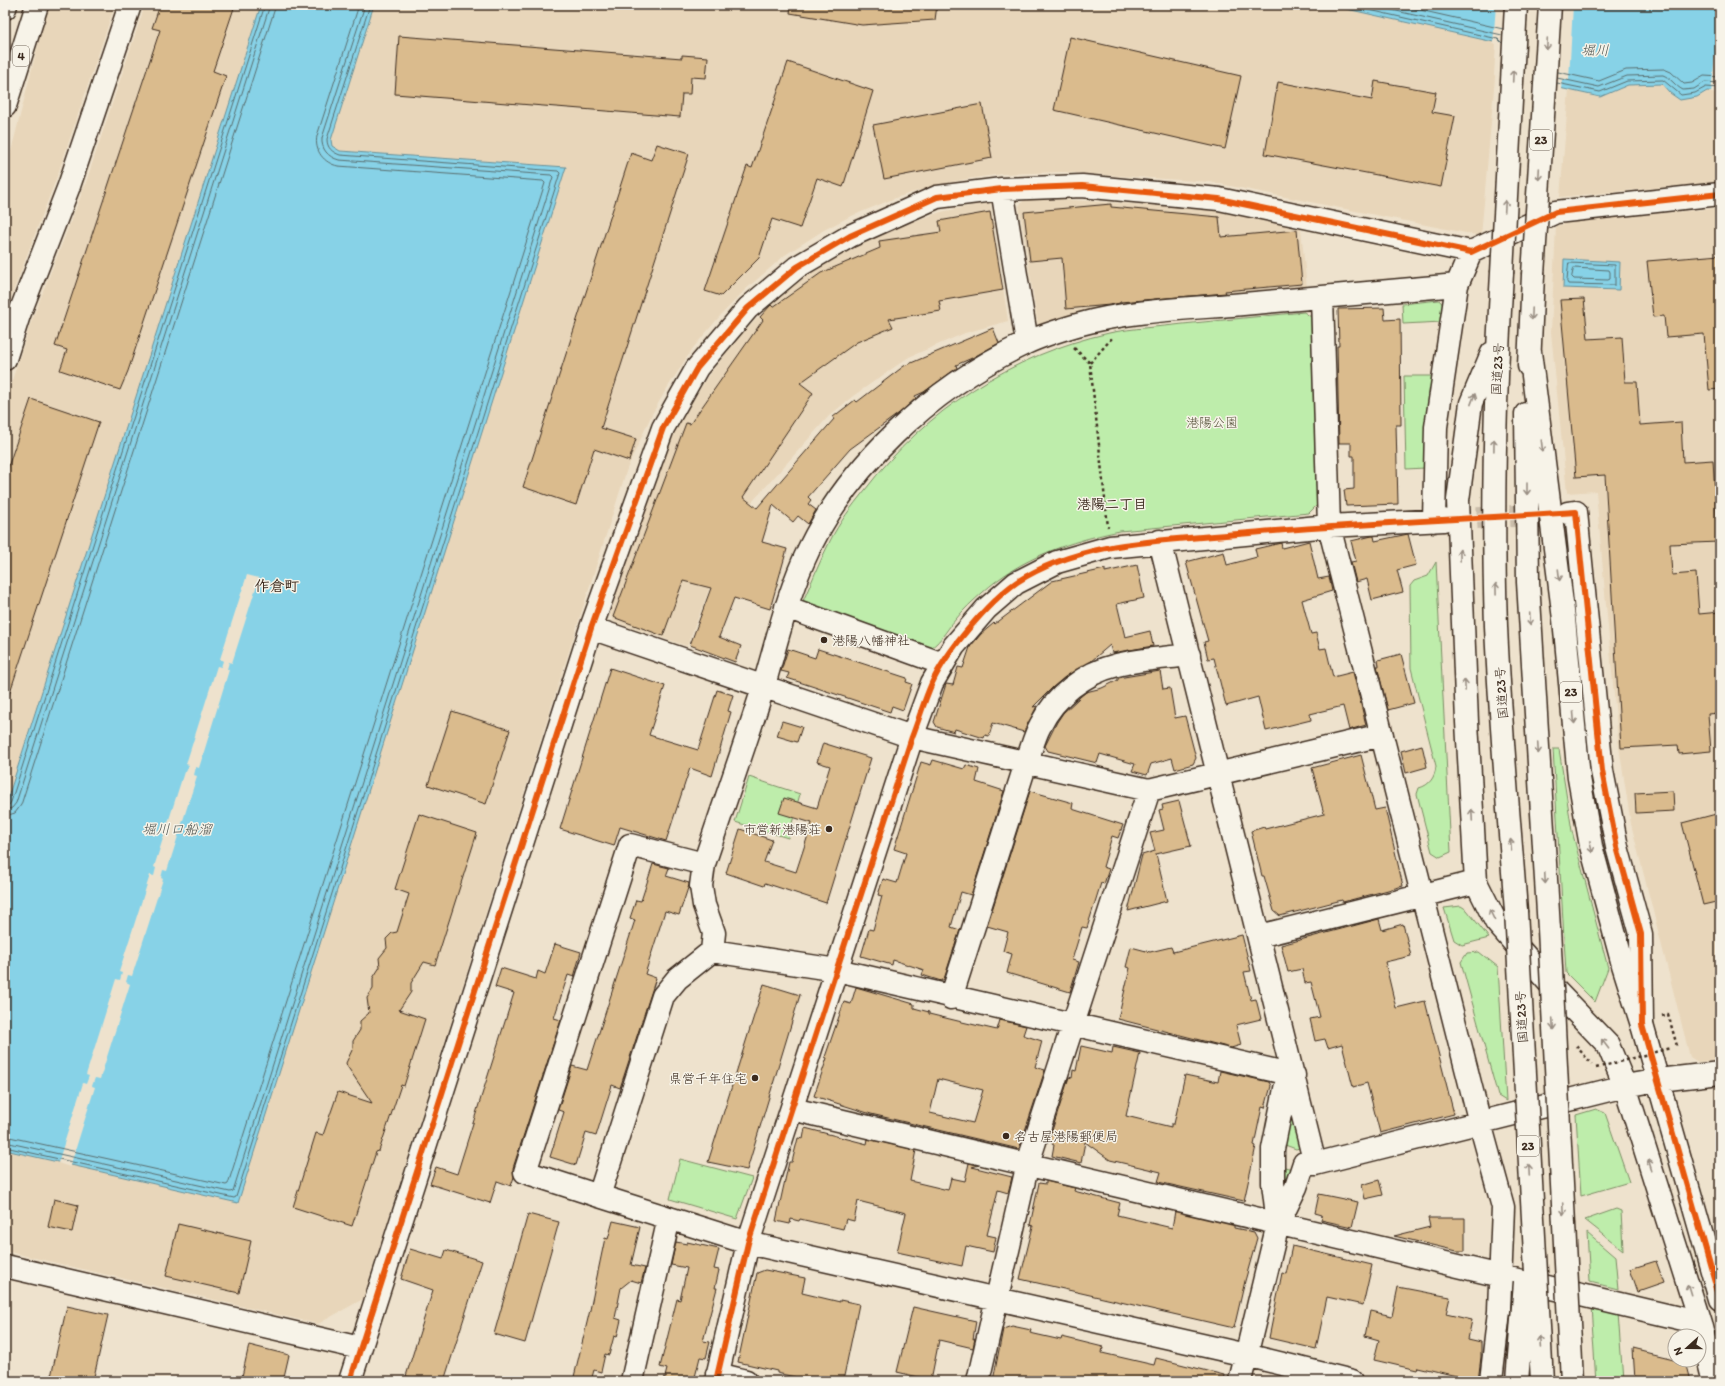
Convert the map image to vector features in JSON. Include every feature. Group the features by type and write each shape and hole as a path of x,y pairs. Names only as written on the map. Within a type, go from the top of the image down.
{"main road":[{"path":"5,91 27,5"},
{"name":"4","path":"5,106 36,5"},
{"path":"6,355 19,315 69,186 130,5"},
{"name":"国道23号","path":"1516,5 1495,400 1494,483 1496,627 1516,912 1542,1381"},
{"name":"23","path":"1550,5 1526,412 1528,582 1572,1381"},
{"path":"350,1381 591,628 663,428 696,368 748,308 797,267 850,236 937,197 1002,189 1082,186 1219,199 1471,252 1556,212 1720,194"},
{"path":"1002,189 1027,342"},
{"path":"746,1381 717,1378 748,1243 912,737 932,683 954,646 986,609 1016,583 1056,562 1110,547 1329,526 1440,520 1436,427 1457,285 1471,252"},
{"path":"599,1196 663,996 677,979 712,951 714,933 704,905 701,886 704,864 763,686 786,607 804,560 819,531 837,501 858,472 882,446 921,410 957,383 1027,342 1078,325 1133,314 1457,285"},
{"path":"1322,297 1329,526 1422,896 1503,1207 1499,1311 1491,1381"},
{"name":"23","path":"1476,882 1467,722 1458,500 1471,403 1498,339"},
{"name":"23","path":"1530,352 1564,619 1580,786 1591,846 1623,965 1642,1026"},
{"path":"1568,512 1576,512 1602,771 1618,847 1641,934 1642,1026 1659,1080 1720,1299"},
{"path":"1160,542 1259,936 1310,1163 1296,1187 1278,1224 1240,1381"},
{"path":"786,607 943,664"},
{"path":"591,628 912,737 1149,790 1382,734"},
{"path":"951,998 1026,763 1040,725 1051,708 1069,688 1093,673 1117,665 1189,655"},
{"path":"978,1381 1028,1162 1149,790"},
{"path":"704,864 630,845 525,1172 748,1243 1246,1355 1352,1381"},
{"path":"1259,936 1476,882 1496,922 1556,992 1608,1045 1625,1086 1700,1323 1714,1381"},
{"path":"712,951 837,970 951,998 1291,1075"},
{"path":"1274,1154 1310,1163 1480,1123 1625,1086 1659,1080 1720,1073"},
{"path":"1278,1224 1273,1183 1274,1154 1291,1075"},
{"path":"792,1110 1028,1162 1278,1224 1700,1323"},
{"name":"23","path":"1517,1381 1531,1200"},
{"path":"632,1381 668,1218"},
{"path":"5,1266 360,1348"}],"path":[{"path":"1054,333 1090,363 1110,547"},
{"path":"1663,1022 1662,1016 1668,1014 1677,1046"},
{"path":"1573,1048 1576,1046 1596,1068 1670,1048 1668,1041"}],"shaded area":[{"path":"48,5 115,5 58,174 5,313 5,175"},
{"path":"145,5 261,5 5,807 5,402 30,325 85,185"},
{"path":"374,5 1329,5 1498,43 1481,236 1210,182 1061,172 1002,174 934,186 898,197 849,217 824,230 785,255 746,289 720,316 693,348 666,390 652,414 627,469 363,1299 318,1324 5,1251 5,1150 238,1203 565,167 340,151 332,146 331,140"},
{"path":"1663,84 1670,93 1697,97 1707,91 1720,92 1720,182 1560,197 1569,90 1600,97 1628,85"},
{"path":"1058,199 1207,209 1301,229 1307,289 1047,329 1038,325 1019,206 1024,200"},
{"path":"990,202 1008,321 965,333 909,357 853,396 829,416 752,502 730,536 687,646 614,622 610,614 649,495 678,425 708,376 739,337 770,305 807,275 854,247 895,228 941,212"},
{"path":"1720,208 1720,1060 1698,1062 1690,1057 1631,824 1618,740 1596,491 1567,493 1551,332 1556,226 1583,220"}],"green space":[{"path":"1439,300 1446,308 1442,322 1403,324 1402,304"},
{"name":"港陽公園","path":"1304,312 1311,317 1317,505 1309,513 1120,531 1064,546 1029,561 997,581 965,609 935,645 925,651 807,608 803,601 823,556 837,528 855,502 889,461 915,435 943,411 973,390 1005,371 1038,356 1073,343 1109,333"},
{"path":"1404,376 1433,376 1425,468 1406,469"},
{"path":"1436,562 1451,852 1440,857 1432,852 1417,794 1419,788 1429,783 1436,766 1411,668 1410,586 1414,581 1428,576"},
{"path":"1553,749 1559,749 1572,831 1608,968 1595,1002 1566,973"},
{"path":"749,777 800,794 788,838 735,822"},
{"path":"1461,906 1467,910 1489,938 1462,945 1454,940 1444,908"},
{"path":"1479,952 1498,967 1506,1101 1498,1096 1461,962 1467,953"},
{"path":"1293,1095 1302,1147 1296,1149 1285,1145 1283,1140"},
{"path":"1596,1109 1605,1113 1629,1182 1581,1196 1576,1115"},
{"path":"680,1159 752,1178 737,1219 670,1199"},
{"path":"1285,1167 1292,1169 1279,1210 1278,1169"},
{"path":"1616,1209 1621,1211 1623,1250 1585,1220"},
{"path":"1587,1233 1615,1257 1618,1289 1590,1282"},
{"path":"1591,1306 1618,1313 1623,1381 1596,1381"}],"water":[{"name":"堀川口船溜","path":"261,5 374,5 331,140 332,146 340,151 566,167 238,1203 5,1150 5,807"},
{"name":"堀川","path":"1329,5 1720,5 1720,92 1707,91 1697,97 1680,100 1670,93 1662,84 1628,85 1600,97 1496,74 1498,43"},
{"path":"1564,259 1620,262 1619,290 1563,288"}],"pier":[{"path":"1496,5 1573,5 1569,80 1562,80 1561,90 1494,75 1496,44 1493,44"},
{"path":"1720,8 1720,94 1711,93"},
{"path":"247,575 259,578 232,663 229,662 227,669 229,670 199,768 196,767 194,775 197,776 167,871 163,870 161,878 163,879 132,976 128,975 126,982 130,984 100,1079 95,1078 92,1086 95,1087 70,1167 58,1163 83,1083 86,1084 89,1076 86,1075 116,979 120,980 122,973 119,972 150,875 154,876 156,868 154,867 184,772 186,772 189,765 186,764 217,666 221,667 223,661 220,659"}],"building":[{"path":"160,5 235,5 213,71 226,76 128,371 120,390 60,370 67,350 55,346 160,30 152,28"},
{"path":"791,5 937,5 935,20 862,25 790,13"},
{"path":"399,36 682,58 682,55 708,57 706,78 691,77 690,94 682,94 680,117 395,94"},
{"path":"1070,37 1241,76 1225,149 1054,110"},
{"path":"788,62 873,91 843,187 817,178 800,228 772,219 759,258 721,296 705,291 747,166 752,168"},
{"path":"1375,81 1436,92 1432,112 1455,116 1441,187 1265,154 1278,82 1372,100"},
{"path":"982,104 992,158 884,179 873,125"},
{"path":"657,144 689,154 601,428 636,439 629,461 594,449 576,505 523,487 631,153 651,160"},
{"path":"1111,204 1111,207 1219,217 1221,237 1297,230 1302,284 1225,291 1226,293 1120,302 1110,305 1066,309 1062,258 1030,261 1024,212"},
{"path":"990,212 1003,290 939,301 941,311 889,319 893,327 857,342 800,383 813,393 743,497 757,508 834,419 833,417 855,400 857,402 904,366 993,328 999,343 956,365 957,368 924,392 915,396 916,398 902,411 850,449 808,497 811,500 808,504 816,510 808,524 798,516 793,522 773,505 762,542 787,549 770,609 734,598 719,637 741,646 735,662 690,645 711,588 683,581 663,636 613,617 686,423 690,424 763,320 760,317 770,306 771,305 773,307 821,273 880,248 879,241 941,232 939,221"},
{"path":"1720,255 1720,389 1709,390 1704,334 1666,337 1664,316 1653,317 1647,261"},
{"path":"1584,299 1588,339 1622,337 1625,382 1637,382 1640,425 1681,422 1683,462 1713,460 1718,542 1670,544 1672,575 1696,573 1699,614 1720,612 1720,713 1708,714 1711,751 1679,754 1678,745 1621,748 1605,475 1576,477 1560,300"},
{"path":"1384,308 1385,320 1400,319 1401,425 1396,425 1398,504 1346,506 1344,490 1354,489 1354,456 1351,456 1351,443 1339,443 1337,346 1339,346 1338,309"},
{"path":"31,399 99,422 8,698 5,697 5,476"},
{"path":"1408,534 1416,565 1397,570 1403,592 1372,600 1367,579 1356,582 1351,562 1356,561 1351,541 1374,536 1375,541"},
{"path":"1309,541 1318,579 1329,577 1332,591 1302,600 1311,634 1316,633 1320,649 1326,648 1333,677 1353,672 1366,725 1349,730 1343,706 1310,714 1311,720 1266,731 1258,697 1226,706 1214,658 1208,659 1204,642 1208,641 1186,562 1224,552 1227,565 1257,557 1255,549 1281,543 1282,548"},
{"path":"1137,565 1144,598 1117,604 1125,637 1150,631 1153,646 1112,653 1110,645 1090,662 1065,677 1033,707 1037,706 1024,732 993,723 989,736 985,735 984,738 955,729 954,732 937,727 934,722 946,684 953,685 958,667 963,668 970,647 981,634 994,623 995,624 1052,581 1105,569 1105,572"},
{"path":"788,649 815,658 818,649 907,678 906,682 912,684 903,710 892,706 890,712 787,678 789,673 781,671"},
{"path":"1401,654 1414,703 1388,710 1377,666 1379,666 1378,660"},
{"path":"610,668 665,686 649,735 698,750 717,690 733,695 728,711 731,712 712,776 690,768 666,841 620,827 614,846 560,829"},
{"path":"1160,671 1163,689 1170,688 1175,718 1185,716 1196,758 1193,764 1175,769 1172,758 1151,764 1147,775 1132,771 1135,764 1100,754 1097,763 1048,751 1045,746 1057,722 1063,713 1086,692 1102,688 1118,680 1118,678"},
{"path":"452,711 510,730 486,804 428,785"},
{"path":"782,721 802,727 797,742 777,736"},
{"name":"市営新港陽荘","path":"823,743 871,758 826,903 765,883 764,886 726,873 740,829 772,840 764,862 796,872 812,823 779,813 784,798 817,808 830,766 817,762"},
{"path":"1422,745 1427,767 1406,773 1401,751"},
{"path":"1361,755 1375,810 1385,808 1403,886 1343,902 1342,900 1280,916 1274,911 1264,876 1262,876 1251,831 1264,827 1265,829 1324,814 1312,768"},
{"path":"933,760 964,769 966,765 979,769 976,782 1004,791 971,895 961,892 951,927 960,930 944,979 941,981 922,975 924,970 893,960 892,965 861,956 869,929 873,930 882,896 878,895 883,879 897,883 906,853 894,849 921,762 931,765"},
{"path":"1030,791 1073,803 1072,809 1123,825 1118,838 1112,836 1103,867 1109,869 1104,884 1101,883 1087,928 1082,927 1072,960 1079,962 1070,992 1007,973 1012,954 1003,951 1008,932 987,926"},
{"path":"1673,791 1674,811 1636,813 1635,793"},
{"path":"1179,801 1191,846 1156,854 1167,901 1128,911 1142,855 1155,851 1150,833 1164,830 1159,810 1163,809 1162,805"},
{"path":"1720,813 1720,901 1703,905 1682,823"},
{"path":"419,814 477,833 435,965 424,962 411,983 411,992 399,1010 425,1019 404,1086 401,1085 379,1151 376,1152 352,1226 293,1207 316,1133 323,1135 338,1092 372,1103 346,1063 353,1048 353,1041 360,1030 360,1021 369,1013 367,998 373,989 373,978 380,967 379,958 387,948 386,939 392,933 397,932 409,894 395,889"},
{"path":"653,864 669,868 666,876 689,883 689,885 679,915 665,911 645,974 656,978 620,1088 612,1085 596,1136 586,1133 576,1165 550,1157 564,1112 558,1110 572,1066 587,1070 635,920 630,918 636,900 641,901"},
{"path":"1379,919 1382,930 1403,924 1411,956 1385,962 1396,1008 1425,1001 1454,1114 1380,1133 1367,1083 1353,1087 1342,1044 1328,1048 1325,1039 1315,1041 1310,1019 1320,1017 1311,982 1305,983 1302,969 1288,972 1281,945"},
{"path":"1242,935 1251,971 1244,972 1251,1000 1256,999 1261,1019 1236,1025 1241,1045 1231,1048 1118,1019 1130,968 1126,967 1131,947 1150,952 1171,947 1173,952"},
{"path":"555,944 581,952 574,977 568,975 554,1018 561,1020 513,1168 514,1177 511,1186 497,1181 490,1203 430,1184 436,1167 457,1174 514,993 495,987 501,968 536,979 538,971 545,974"},
{"name":"県営千年住宅","path":"764,984 800,995 747,1170 708,1162"},
{"path":"856,987 914,1004 914,1008 929,1012 929,1014 962,1022 997,1030 1000,1020 1026,1026 1023,1035 1042,1041 1035,1067 1045,1070 1019,1149 871,1114 814,1096 827,1058 825,1057 844,1002 851,1004","holes":["938,1079 983,1090 973,1123 930,1113"]},
{"path":"1081,1046 1112,1053 1113,1047 1140,1053 1126,1116 1171,1127 1171,1124 1174,1124 1185,1075 1218,1082 1220,1071 1269,1082 1271,1086 1265,1108 1262,1107 1254,1145 1256,1146 1244,1201 1158,1182 1161,1172 1110,1160 1085,1142 1081,1163 1052,1156 1054,1145 1052,1144 1052,1141 1049,1140 1069,1077 1072,1078 1073,1070 1076,1071"},
{"path":"805,1128 867,1144 868,1139 916,1150 910,1181 948,1190 951,1178 965,1181 969,1163 979,1165 972,1167 1012,1177 1008,1193 998,1190 987,1235 996,1237 993,1252 966,1246 962,1266 897,1252 906,1213 858,1201 854,1221 846,1219 843,1229 800,1219 799,1221 791,1219 790,1224 776,1221 789,1162 792,1162 798,1138 803,1139"},
{"path":"1379,1180 1383,1195 1365,1199 1362,1185"},
{"path":"1046,1181 1075,1188 1074,1191 1120,1203 1117,1215 1172,1228 1175,1211 1234,1225 1234,1228 1254,1232 1257,1238 1234,1328 1020,1279 1033,1226 1030,1225 1039,1183 1046,1184"},
{"path":"1319,1194 1358,1202 1352,1227 1321,1220 1322,1215 1315,1213"},
{"path":"54,1199 78,1205 72,1232 48,1227"},
{"path":"528,1214 559,1222 525,1343 494,1334"},
{"path":"1428,1218 1465,1218 1465,1251 1457,1251 1394,1236 1430,1227"},
{"path":"613,1221 640,1227 631,1265 645,1268 641,1283 631,1280 621,1288 615,1318 621,1320 617,1337 614,1336 609,1355 605,1354 601,1372 594,1370 591,1381 573,1381 605,1238 608,1239"},
{"path":"178,1224 251,1241 239,1293 166,1276"},
{"path":"676,1242 687,1244 687,1242 719,1249 714,1269 719,1270 715,1288 717,1288 703,1341 710,1342 706,1358 700,1357 694,1381 664,1381 667,1369 660,1367 677,1299 680,1300 687,1268 671,1265"},
{"path":"1292,1246 1372,1265 1363,1305 1327,1297 1316,1349 1269,1338 1282,1273 1286,1274"},
{"path":"410,1249 443,1259 446,1250 482,1261 444,1381 422,1381 406,1376 433,1290 401,1279"},
{"path":"1656,1261 1664,1283 1638,1292 1630,1269"},
{"path":"765,1270 805,1278 802,1293 840,1302 840,1300 859,1304 843,1381 794,1381 795,1377 777,1373 777,1371 738,1362 757,1273"},
{"path":"1398,1287 1450,1297 1446,1314 1472,1320 1468,1339 1481,1342 1478,1381 1418,1367 1417,1370 1374,1360 1379,1340 1365,1336 1370,1311 1392,1316"},
{"path":"67,1306 108,1315 93,1381 50,1381"},
{"path":"913,1307 976,1321 973,1348 939,1340 931,1380 897,1372"},
{"path":"1012,1326 1031,1330 1030,1333 1061,1340 1062,1337 1103,1347 1102,1353 1154,1365 1156,1358 1224,1375 1223,1381 993,1381 1003,1329"},
{"path":"249,1345 289,1355 283,1381 241,1381"},
{"path":"1633,1349 1667,1357 1667,1368 1688,1368 1691,1381 1635,1381"}],"tunnel":[{"path":"1444,520 1568,513"}],"cycle path":[{"path":"350,1381 591,628 663,428 697,368 748,308 797,267 850,236 937,197 1002,189 1082,186 1219,199 1471,252 1556,212 1720,194"},
{"path":"716,1381 748,1243 912,737 926,696 938,671 947,657 969,628 993,602 1017,582 1042,568 1096,550 1124,545 1153,541 1280,530 1576,512 1602,771 1617,847 1641,934 1642,1025 1720,1299"}],"place":[{"name":"港陽八幡神社","path":"824,640"},
{"name":"市営新港陽荘","path":"829,829"},
{"name":"県営千年住宅","path":"755,1078"},
{"name":"名古屋港陽郵便局","path":"1006,1136"}],"district":[{"name":"港陽二丁目","path":"1112,504"},
{"name":"作倉町","path":"277,586"}]}
